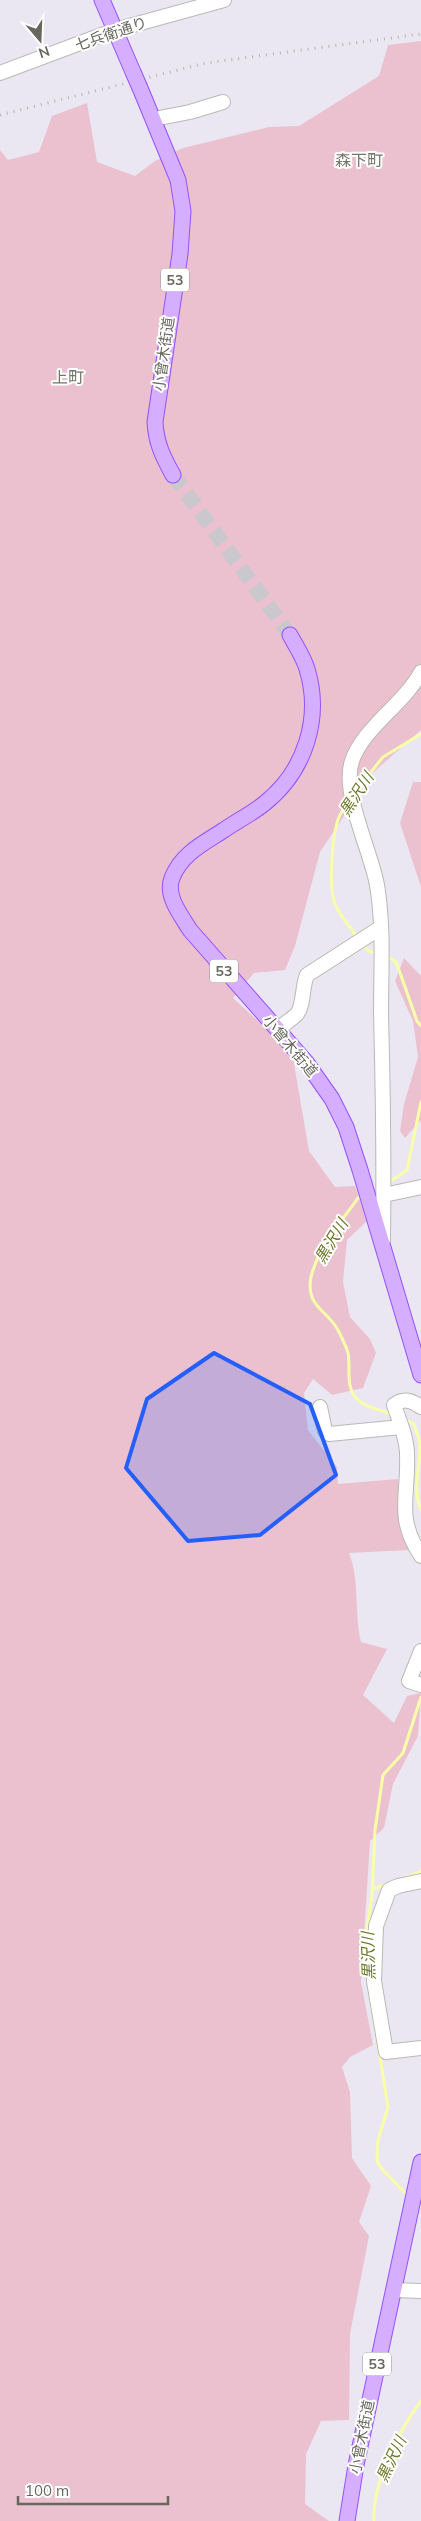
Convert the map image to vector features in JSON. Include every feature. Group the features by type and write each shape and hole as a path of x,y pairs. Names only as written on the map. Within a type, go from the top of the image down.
{"main road":[{"name":"53","path":"102,0 115,30"},
{"name":"小曾木街道","path":"115,30 178,180 183,211 180,254 155,422 156,438 162,455 173,475"},
{"name":"小曾木街道","path":"290,635 307,668 312,698 310,728 306,746 296,768 284,784 265,803 186,854 172,878 171,894 190,930 306,1062 332,1099 346,1127 421,1375"},
{"name":"小曾木街道","path":"347,2521 358,2458 421,2162"}],"street":[{"name":"七兵衛通り","path":"0,73 115,30 224,0"},
{"path":"154,119 190,112 223,102"},
{"path":"383,1246 384,1188 380,928 377,885 348,781 352,760 362,743 413,688 421,672"},
{"path":"278,1029 297,1013 300,1006 302,986 307,975 380,928"},
{"path":"384,1188 421,1186"},
{"path":"421,1407 408,1400 399,1401 394,1405 408,1455 404,1494 405,1521 408,1534 421,1556"},
{"path":"320,1408 325,1431 329,1434 401,1426"},
{"path":"420,1684 409,1681 421,1650"},
{"path":"421,1881 389,1890 376,1926 374,1981 386,2052 421,2048"},
{"path":"394,2290 421,2291"}],"highlighted area":[{"path":"214,1353 310,1404 336,1475 260,1535 188,1541 126,1468 147,1399"}],"shaded area":[{"path":"421,41 421,730 350,793 344,816 320,852 295,946 285,970 254,973 233,998 292,1052 309,1151 335,1187 355,1186 367,1221 347,1240 343,1282 350,1317 370,1339 376,1353 363,1388 332,1395 313,1379 304,1393 308,1430 337,1467 338,1484 398,1479 399,1512 411,1550 349,1553 355,1574 361,1642 387,1649 363,1695 394,1723 407,1696 421,1693 418,1736 393,1784 384,1828 370,1841 361,1982 373,2045 350,2057 342,2067 350,2092 352,2158 371,2186 359,2222 369,2236 350,2334 349,2420 321,2421 306,2454 305,2504 329,2521 0,2521 0,150 8,160 39,152 52,116 87,103 97,162 135,176 155,161 183,148 269,127 299,126 379,76 388,45"},
{"path":"413,782 421,782 421,887 400,823"},
{"path":"404,958 421,976 421,1120 405,1138 400,1131 404,1104 418,1057 413,1021 395,981"}],"waterway":[{"name":"黒沢川","path":"355,792 383,757 421,734"},
{"name":"黒沢川","path":"348,804 340,815 333,846 332,893 341,916 357,937"},
{"name":"黒沢川","path":"363,944 369,951 378,953"},
{"name":"黒沢川","path":"386,956 395,961 417,1021 421,1026"},
{"name":"黒沢川","path":"388,1183 407,1170 421,1102"},
{"name":"黒沢川","path":"363,1196 358,1198 324,1246 311,1277 311,1296 335,1325 345,1345 349,1359 349,1382 356,1398 364,1404 394,1415"},
{"name":"黒沢川","path":"404,1420 414,1424 419,1441 420,1455 417,1495 421,1510"},
{"name":"黒沢川","path":"368,1979 364,1949 372,1895 375,1830 383,1775 403,1753 421,1697"},
{"path":"402,1879 421,1870"},
{"path":"373,1889 387,1884"},
{"name":"黒沢川","path":"370,1995 388,2107 378,2140 377,2161 382,2169 408,2196"},
{"name":"黒沢川","path":"374,2521 377,2491 388,2458 404,2427 421,2401"}],"tunnel":[{"path":"173,475 290,635"}],"railway":[{"path":"0,115 206,63 421,34"}],"district":[{"name":"森下町","path":"359,160"},
{"name":"上町","path":"68,377"}]}
